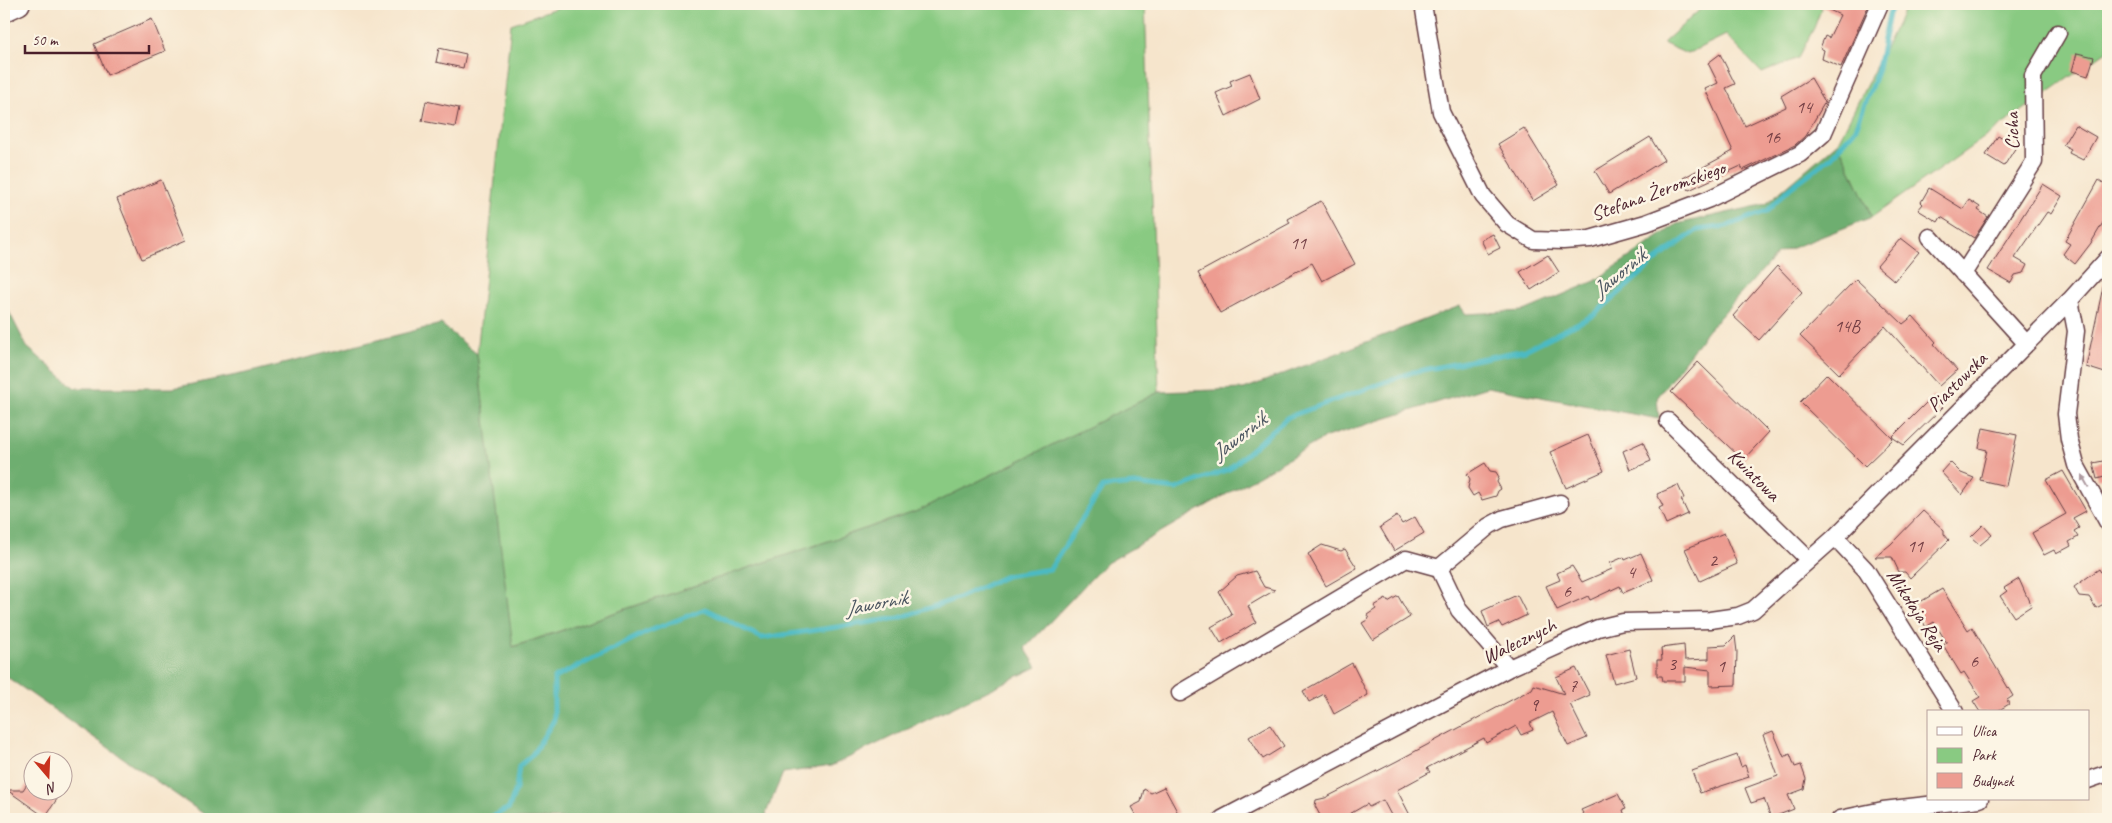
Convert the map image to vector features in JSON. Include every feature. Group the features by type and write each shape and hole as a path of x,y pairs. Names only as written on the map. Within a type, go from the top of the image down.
{"street":[{"path":"4,10 19,4"},
{"name":"Stefana Żeromskiego","path":"1423,4 1440,112 1483,196 1507,224 1533,240 1562,241 1590,239 1646,223 1709,199 1800,154 1823,134 1880,4"},
{"name":"Cicha","path":"1963,274 2034,162 2032,76 2058,33"},
{"path":"1930,237 2026,343"},
{"name":"Piastowska","path":"1835,537 2070,300 2108,258"},
{"path":"2070,300 2076,331 2066,414 2069,439 2076,465 2108,524"},
{"name":"Kwiatowa","path":"1668,421 1809,560"},
{"path":"1439,568 1489,526 1502,519 1560,502"},
{"name":"Walecznych","path":"1222,819 1509,668 1611,624 1710,620 1745,614 1760,606 1835,537"},
{"name":"Mikołaja Reja","path":"1835,537 1866,570 1954,710"},
{"path":"1180,693 1406,559 1439,568 1460,610 1509,668"},
{"path":"2090,779 2108,773"},
{"path":"1840,819 1883,810 1971,800"}],"green space":[{"path":"567,4 1145,4 1159,392 918,511 512,647 477,354 511,24"},
{"path":"1706,4 1823,4 1814,28 1798,58 1762,73 1726,35 1687,54 1663,43"},
{"path":"1907,4 2108,4 2108,50 1872,217 1838,142"},
{"path":"1838,142 1872,217 1777,254 1707,331 1657,398 1659,419 1487,387 1326,437 1105,564 1025,648 1037,667 831,766 783,773 766,813 768,819 211,819 4,675 4,302 27,347 75,388 173,388 251,372 441,324 477,354 513,647 918,511 1159,392 1244,389 1460,306 1466,314 1524,311 1595,281 1677,224 1766,204"}],"building":[{"path":"1816,4 1869,4 1841,67 1822,59 1824,50 1820,48 1825,36 1829,38 1840,15"},
{"path":"152,19 165,51 107,75 94,44"},
{"path":"439,48 466,54 463,68 436,62"},
{"path":"2077,53 2094,57 2088,76 2072,71"},
{"path":"1720,54 1735,84 1726,88 1745,126 1786,107 1781,96 1811,78 1825,102 1805,136 1795,145 1743,170 1741,166 1689,190 1683,178 1733,151 1705,89 1718,83 1708,63"},
{"path":"1250,73 1260,99 1226,116 1216,93 1232,86 1230,81"},
{"path":"426,101 459,108 455,127 422,121"},
{"path":"2075,125 2096,137 2083,160 2069,153 2071,149 2063,145"},
{"path":"1524,128 1559,185 1533,201 1498,144"},
{"path":"1998,136 2016,147 2004,166 1986,155"},
{"path":"1650,137 1664,160 1609,194 1595,171"},
{"path":"161,180 186,240 142,259 117,199"},
{"path":"2099,180 2108,186 2108,214 2091,243 2075,264 2063,254 2070,244 2065,241"},
{"path":"2043,184 2062,196 2051,214 2047,212 2015,258 2027,265 2023,273 2015,275 2011,283 1988,270"},
{"path":"1929,188 1963,209 1969,200 1980,207 1978,210 1988,217 1974,238 1941,217 1938,222 1918,210 1923,204 1921,202"},
{"path":"1321,201 1355,264 1322,281 1312,263 1220,313 1198,273 1290,223 1288,219"},
{"path":"1493,234 1500,248 1488,254 1481,240"},
{"path":"1901,238 1919,252 1895,281 1877,266"},
{"path":"1548,255 1559,272 1531,290 1520,272"},
{"path":"1777,266 1802,292 1759,340 1733,316"},
{"path":"1856,279 1903,324 1913,316 1957,370 1939,386 1885,326 1839,374 1800,336"},
{"path":"2104,282 2108,282 2108,374 2086,367"},
{"path":"1698,362 1769,432 1743,460 1671,392"},
{"path":"1827,374 1893,439 1865,466 1800,402"},
{"path":"1933,396 1943,407 1904,445 1892,437"},
{"path":"1983,428 2017,435 2006,486 1980,480 1987,450 1979,448"},
{"path":"1588,435 1604,471 1566,488 1550,452"},
{"path":"1643,442 1651,461 1630,470 1623,451"},
{"path":"2108,460 2108,476 2097,479 2093,463"},
{"path":"1950,462 1961,473 1974,478 1962,495 1941,472"},
{"path":"1485,463 1490,471 1496,472 1499,477 1497,482 1501,489 1496,496 1482,500 1478,493 1473,496 1468,488 1470,479 1467,474"},
{"path":"2063,471 2086,511 2073,518 2079,528 2074,531 2078,537 2069,542 2071,546 2056,554 2054,550 2044,555 2032,533 2066,514 2046,480"},
{"path":"1678,485 1684,498 1681,499 1688,514 1666,524 1659,508 1663,506 1657,494"},
{"path":"1923,511 1944,530 1944,534 1949,540 1910,578 1905,572 1899,572 1892,557 1875,557 1891,544"},
{"path":"1397,516 1402,524 1415,517 1424,533 1394,551 1380,527"},
{"path":"1983,525 1992,535 1980,545 1971,537"},
{"path":"1724,533 1737,564 1700,581 1685,549"},
{"path":"1322,545 1341,551 1345,549 1357,568 1326,586 1308,554"},
{"path":"1641,553 1653,580 1623,593 1620,586 1590,600 1588,596 1557,610 1546,586 1560,580 1557,573 1572,566 1582,582 1612,569 1610,563 1624,557 1625,560"},
{"path":"2099,569 2104,578 2108,576 2108,602 2096,608 2089,597 2079,596 2074,587"},
{"path":"1255,571 1264,587 1275,590 1248,606 1256,622 1221,643 1211,627 1232,615 1219,592 1237,576"},
{"path":"2019,579 2031,606 2014,617 2000,596 2007,591 2004,588"},
{"path":"1942,589 1968,630 1972,627 2013,696 2007,700 2009,704 1999,710 1979,710 1973,701 1980,697 1964,672 1961,674 1943,645 1947,643 1934,622 1926,627 1915,605"},
{"path":"1517,595 1527,615 1502,627 1499,622 1488,627 1482,611"},
{"path":"1398,596 1410,617 1373,640 1362,623 1369,619 1367,615 1376,609 1374,606 1386,599 1388,602"},
{"path":"1735,636 1737,652 1736,685 1710,686 1710,670 1685,667 1685,681 1663,681 1662,676 1657,676 1657,660 1662,660 1661,648 1684,645 1685,660 1709,659 1709,646 1726,645"},
{"path":"1629,649 1636,677 1614,683 1606,655"},
{"path":"1352,663 1368,695 1334,714 1324,694 1309,702 1303,691"},
{"path":"1576,668 1590,695 1570,704 1587,738 1568,746 1552,712 1530,723 1533,730 1521,735 1516,726 1486,743 1484,738 1427,768 1430,772 1397,790 1412,819 1393,819 1383,800 1369,807 1367,804 1341,819 1322,819 1315,806 1316,800 1325,798 1397,761 1532,689 1534,685 1564,694 1556,677"},
{"path":"1270,725 1284,746 1263,759 1249,737"},
{"path":"1773,731 1784,757 1790,754 1795,767 1801,765 1806,779 1804,789 1788,795 1794,809 1771,818 1764,799 1751,803 1745,788 1778,776 1763,735"},
{"path":"1737,755 1741,767 1745,765 1749,777 1700,793 1692,771"},
{"path":"1164,787 1178,813 1166,819 1138,819 1131,807 1141,802 1144,789 1151,793"},
{"path":"7,790 22,790 22,800 56,800 45,817"},
{"path":"1618,794 1626,809 1623,810 1626,819 1587,819 1581,810"}],"waterway":[{"name":"Jawornik","path":"487,819 509,808 516,789 519,766 532,755 554,720 554,678 647,632 705,609 762,638 899,618 958,598 1006,576 1050,569 1103,487 1134,484 1176,489 1229,469 1288,417 1413,372 1525,350 1594,315 1660,257 1697,230 1727,226 1767,211 1790,188 1830,158 1856,128 1878,69 1889,14 1894,4"}]}
